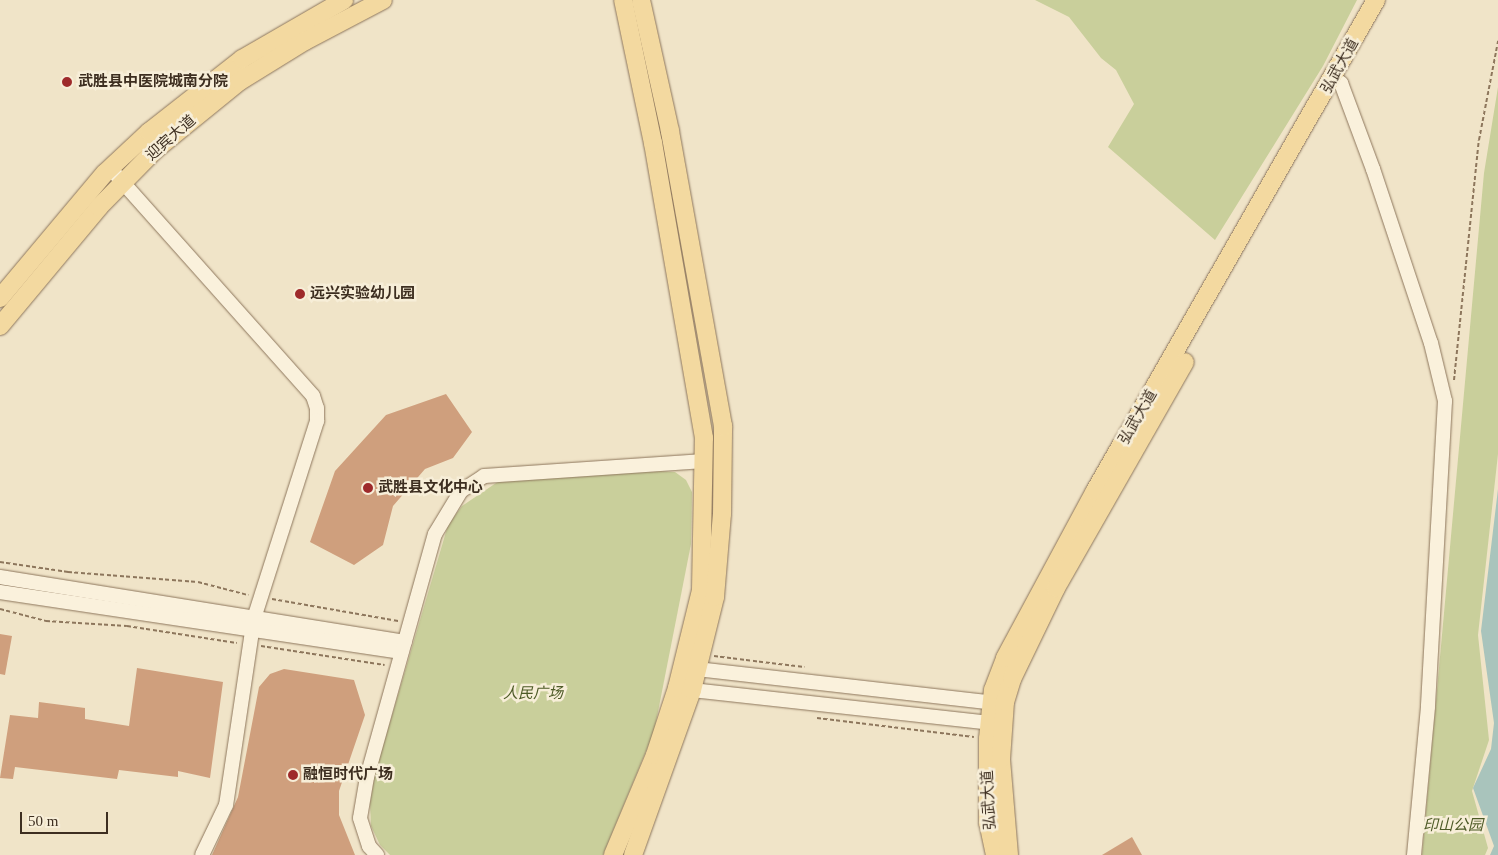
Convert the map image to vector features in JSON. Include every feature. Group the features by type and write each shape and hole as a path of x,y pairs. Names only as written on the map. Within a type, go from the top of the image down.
{"main road":[{"name":"迎宾大道","path":"0,298 110,168 149,132 242,59 344,0"},
{"name":"迎宾大道","path":"0,326 45,269 123,182 155,150 240,82 305,41 383,0"},
{"path":"624,0 659,172 704,438 701,590 689,668 633,855"},
{"name":"弘武大道","path":"995,855 988,823 993,729 1004,658 1020,626 1338,81 1374,1"},
{"path":"643,3 671,141 723,426 722,514 715,597 689,668"},
{"path":"613,855 684,689"},
{"name":"弘武大道","path":"993,729 1009,855"}],"street":[{"path":"614,0 628,20"},
{"path":"1338,81 1431,343 1445,402 1428,707 1414,855"},
{"path":"110,168 313,396 318,408 317,421 253,624 231,786 219,825 202,855"},
{"path":"377,855 369,846 360,818 398,667 435,534 461,491 484,476 704,461"},
{"path":"0,577 253,624"},
{"path":"0,592 253,624 404,647"},
{"path":"689,668 998,704"},
{"path":"684,689 993,729"}],"path":[{"path":"1453,385 1464,308 1479,140 1498,41"},
{"path":"0,562 68,572 198,582 260,597 410,623"},
{"path":"0,609 46,621 127,626 398,667"},
{"path":"814,718 993,729"}],"green space":[{"path":"1035,0 1357,0 1323,66 1215,240 1108,147 1134,104 1116,70 1101,58 1069,17"},
{"name":"印山公园","path":"1498,87 1498,454 1478,635 1489,740 1472,791 1488,848 1485,855 1422,855 1484,173"},
{"name":"人民广场","path":"657,471 675,472 686,480 692,492 691,544 654,732 603,855 390,855 380,845 371,826 370,803 375,773 448,525 462,506 499,481"}],"water":[{"path":"1498,489 1498,855 1490,855 1494,846 1473,788 1491,749 1494,723 1481,631"}],"building":[{"name":"武胜县文化中心","path":"446,394 472,432 453,458 425,469 393,506 383,545 354,565 310,542 335,471 386,415"},
{"path":"0,634 12,636 5,675 0,674"},
{"path":"137,668 223,682 210,778 178,771 178,777 119,770 117,779 15,767 13,779 0,778 10,715 38,718 39,702 85,708 85,719 129,726"},
{"name":"融恒时代广场","path":"284,669 354,680 365,715 339,791 339,815 355,855 212,855 238,797 259,687 270,674"},
{"path":"1132,837 1142,855 1102,855"}],"place":[{"name":"武胜县中医院城南分院","path":"67,82"},
{"name":"远兴实验幼儿园","path":"300,294"},
{"name":"武胜县文化中心","path":"368,488"},
{"name":"融恒时代广场","path":"293,775"}]}
